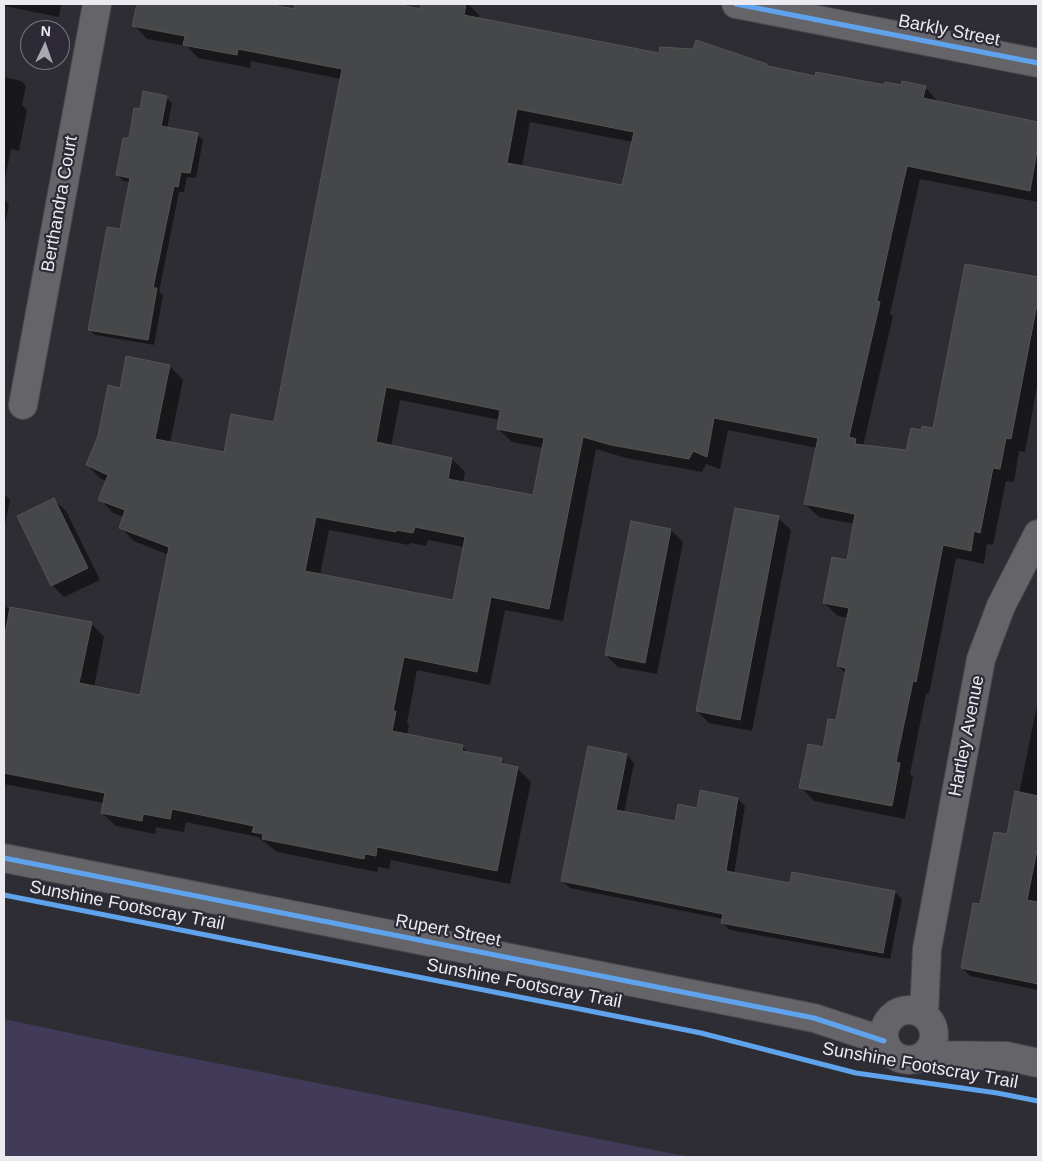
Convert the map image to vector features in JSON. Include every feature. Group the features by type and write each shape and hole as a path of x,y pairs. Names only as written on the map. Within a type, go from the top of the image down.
{"street":[{"name":"Berthandra Court","path":"23,405 97,4"},
{"name":"Barkly Street","path":"736,4 811,11 1038,63"},
{"name":"Hartley Avenue","path":"925,1055 934,1041 906,1022 926,949 981,659 1001,606 1038,534"},
{"name":"Rupert Street","path":"4,858 814,1018 906,1022 1006,1056 1038,1063"},
{"name":"Rupert Street","path":"906,1022 888,1049 901,1059 909,1060 925,1055 1006,1056"}],"shaded area":[{"path":"4,1019 150,1050 690,1157 4,1157"}],"building":[{"path":"137,4 268,4 294,9 295,4 397,4 420,9 421,4 466,4 464,15 659,53 660,47 693,49 696,40 767,64 768,66 815,76 816,72 885,85 885,82 901,85 902,81 926,86 923,98 1038,122 1038,145 1030,191 907,166 877,301 880,302 849,437 856,439 855,444 906,450 911,428 921,430 922,426 933,428 965,264 1038,277 1038,299 1011,439 1006,438 1000,469 993,468 980,533 974,531 971,551 943,545 916,682 913,681 896,762 900,763 892,806 799,788 808,744 823,747 828,719 836,720 846,668 837,666 849,608 823,603 832,557 847,560 855,514 804,504 818,438 714,418 707,457 693,451 689,459 611,445 583,437 549,609 491,597 477,672 404,657 393,711 396,711 392,731 463,745 462,751 502,758 501,763 518,767 497,871 377,847 376,856 365,854 364,859 262,839 263,834 252,832 254,826 172,809 170,819 143,814 142,821 101,813 105,793 4,773 4,640 10,607 92,622 79,683 140,695 169,547 119,528 125,510 98,500 108,475 86,465 98,436 108,385 120,388 126,356 170,365 155,439 224,452 231,414 274,422 342,69 238,49 237,55 183,45 185,36 132,26","holes":["517,109 634,132 622,185 507,163","386,387 500,410 497,429 544,438 533,495 448,479 452,458 376,442","316,517 396,532 396,530 413,533 415,527 465,537 453,600 305,571"]},
{"path":"143,91 167,96 161,126 198,133 190,173 181,172 178,187 174,186 153,288 157,288 148,340 88,330 107,227 120,229 130,178 116,175 123,138 129,138 134,108 140,109"},
{"path":"54,498 88,568 51,586 17,516"},
{"path":"735,508 779,516 740,720 696,711"},
{"path":"631,521 671,529 645,663 605,655"},
{"path":"588,746 627,754 616,810 675,821 678,804 697,808 700,790 738,798 726,871 790,883 792,872 895,891 883,953 721,923 723,914 561,881"},
{"path":"1015,791 1038,796 1038,845 1027,900 1038,902 1038,984 961,968 973,903 980,904 994,832 1007,834"}],"cycle path":[{"path":"736,4 1038,63"},
{"name":"Sunshine Footscray Trail","path":"4,858 814,1018 884,1041"},
{"name":"Sunshine Footscray Trail","path":"4,895 701,1033 856,1073 997,1093 1038,1101"}]}
